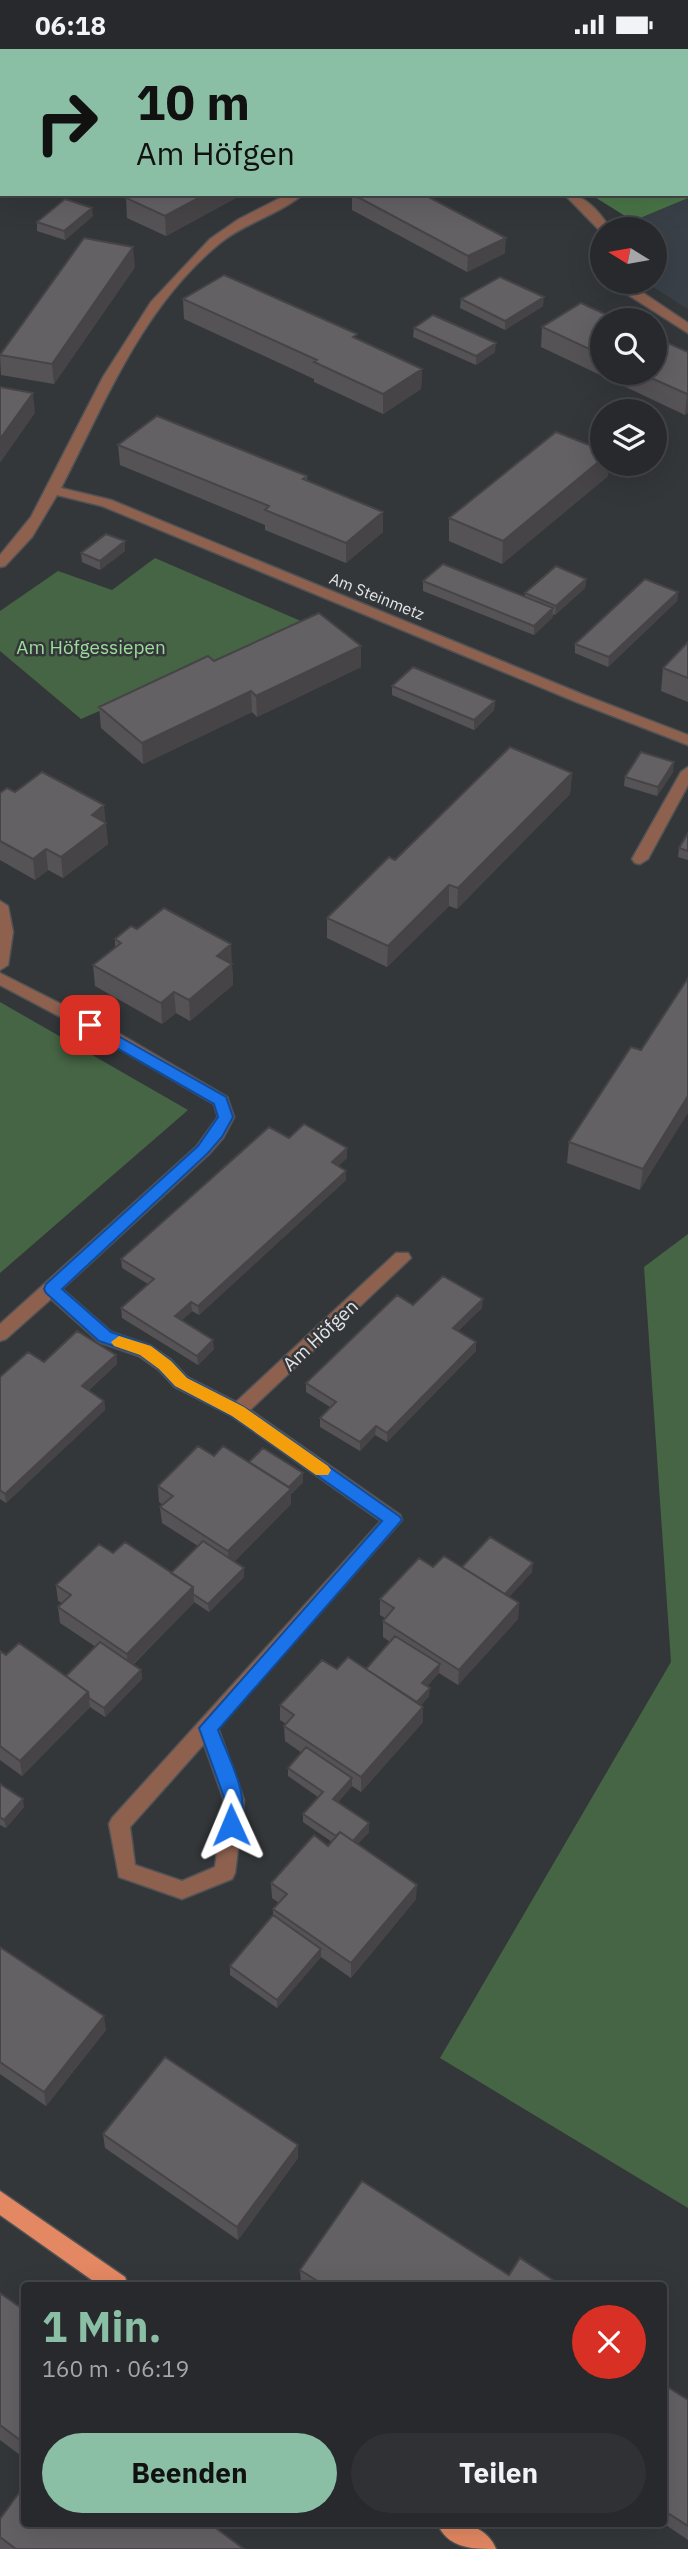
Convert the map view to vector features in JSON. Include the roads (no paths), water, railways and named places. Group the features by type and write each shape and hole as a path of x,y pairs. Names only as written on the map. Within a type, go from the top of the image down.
{"main road":[{"path":"0,2202 113,2282"},
{"path":"454,2527 484,2549"}],"street":[{"path":"0,563 35,523 115,367 154,305 215,242 245,221 293,196"},
{"path":"572,196 594,217"},
{"path":"635,294 688,329"},
{"name":"Am Steinmetz","path":"52,490 106,503 579,698 688,740"},
{"path":"640,859 688,772"},
{"path":"0,906 5,932 0,965"},
{"path":"0,978 112,1037 221,1101 226,1117 217,1134 203,1150 0,1334"},
{"name":"Am Höfgen","path":"238,1412 402,1258"},
{"path":"51,1289 105,1336 145,1351 165,1365 181,1382 238,1412 393,1520 120,1824 126,1871 182,1890 225,1873 234,1800 208,1728"}],"park label":[{"name":"Am Höfgessiepen","path":"91,647"}]}
